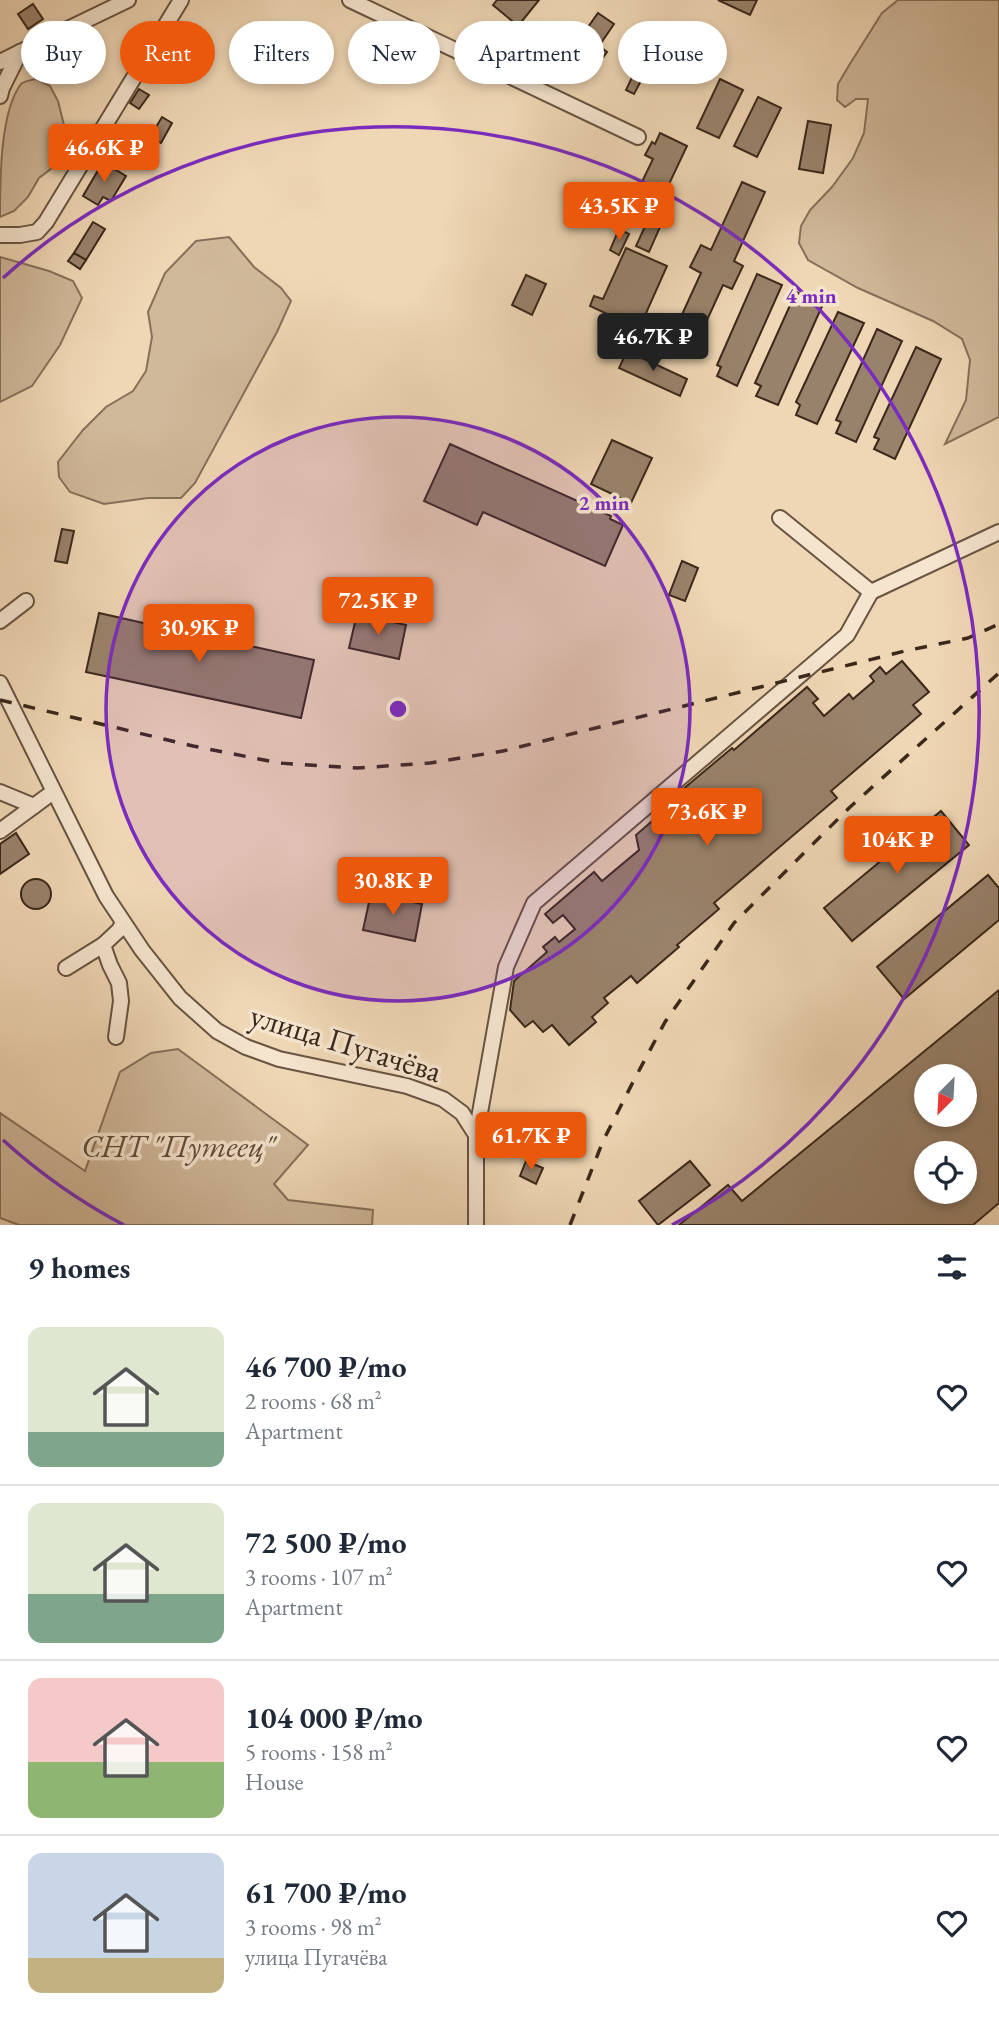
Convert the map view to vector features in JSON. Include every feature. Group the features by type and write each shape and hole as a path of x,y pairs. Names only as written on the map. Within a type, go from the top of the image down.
{"street":[{"path":"0,62 128,0"},
{"path":"0,235 37,232 46,222 181,0"},
{"path":"350,0 638,137"},
{"path":"0,96 20,52"},
{"path":"780,518 871,592"},
{"path":"476,1225 476,1135 506,967 534,902 847,635 871,592 999,532"},
{"path":"0,621 26,601"},
{"name":"улица Пугачёва","path":"0,682 106,897 142,950 180,998 217,1031 246,1047 279,1059 407,1086 443,1100 461,1112 476,1135"},
{"path":"0,792 34,806"},
{"path":"0,831 53,792"},
{"path":"66,968 103,945 119,930 123,922"},
{"path":"103,945 120,983 121,1002 116,1037"}],"green space":[{"path":"898,0 999,0 999,417 945,444 966,400 970,360 962,339 933,321 858,288 808,260 799,243 801,226 810,210 832,187 853,158 864,133 868,99 856,99 845,107 837,100 838,84 882,13"},
{"path":"21,84 50,86 58,101 65,129 62,145 52,168 39,178 28,197 14,211 0,217 5,128 14,96"},
{"path":"229,237 254,267 281,288 291,301 195,483 181,498 148,498 104,504 70,492 59,477 58,462 83,430 106,407 133,391 146,371 152,337 148,312 165,273 196,241"},
{"path":"0,257 73,281 82,298 60,345 32,386 0,402"},
{"name":"СНТ \"Путеец\"","path":"178,1049 308,1145 274,1184 288,1200 373,1210 372,1225 19,1225 0,1218 0,1113 85,1171 120,1072 151,1053"}],"building":[{"path":"497,0 539,0 522,21 512,21 493,5"},
{"path":"718,0 757,0 750,15"},
{"path":"33,4 43,19 23,21 18,14"},
{"path":"598,13 614,24 604,39 604,21 592,21"},
{"path":"727,82 743,90 719,138 697,128 718,84"},
{"path":"629,84 639,84 634,94 626,90"},
{"path":"139,89 149,95 139,109 130,103"},
{"path":"758,97 781,108 757,157 734,146"},
{"path":"162,117 172,123 161,143 150,137"},
{"path":"808,121 831,125 823,173 799,169"},
{"path":"660,133 687,146 662,199 639,188 653,159 645,155"},
{"path":"103,162 126,176 111,201 103,197 98,205 83,196"},
{"path":"742,182 765,192 734,261 743,266 732,289 723,285 692,353 669,343 701,273 690,267 701,245 711,250"},
{"path":"93,222 105,229 86,260 74,253"},
{"path":"647,222 660,227 649,252 636,246"},
{"path":"619,229 629,234 619,255 610,250"},
{"path":"626,248 667,266 639,329 590,306 594,296 603,299"},
{"path":"74,253 86,260 80,269 68,261"},
{"path":"757,274 782,285 737,386 717,376 721,367 717,365"},
{"path":"526,275 546,284 532,315 512,305"},
{"path":"796,292 823,304 778,405 756,396 761,386 755,383"},
{"path":"838,312 864,323 817,424 796,415 800,405 796,402"},
{"path":"877,329 902,341 856,442 836,433 841,422 836,420"},
{"path":"916,347 941,359 895,459 874,449 879,439 874,437"},
{"path":"627,351 687,379 680,396 619,368"},
{"path":"612,440 652,458 631,503 591,484"},
{"path":"450,444 611,516 610,519 623,525 605,566 483,512 477,525 424,501"},
{"path":"62,529 74,531 67,563 55,561"},
{"path":"682,561 698,568 685,601 669,595"},
{"path":"151,612 189,620 187,632 314,660 301,718 86,672 99,613 148,624"},
{"path":"357,614 406,625 399,659 349,648"},
{"path":"902,661 929,692 913,705 921,714 831,791 837,798 714,903 719,909 677,945 679,947 637,983 631,976 604,998 608,1003 592,1017 596,1022 569,1045 552,1025 543,1032 533,1021 525,1027 510,1010 514,981 547,952 543,947 555,937 559,942 575,929 563,915 553,923 545,914 594,872 602,881 639,850 636,835 666,809 663,806 807,687 818,699 813,703 824,716 849,694 853,699 874,681 870,676 880,667 886,674"},
{"path":"941,811 969,845 852,941 824,908"},
{"path":"16,833 29,854 0,874 0,844"},
{"path":"988,875 999,888 999,920 904,999 877,967"},
{"path":"36,879 47,883 51,894 47,905 36,909 25,905 21,894 25,883"},
{"path":"371,893 422,904 415,941 363,930"},
{"path":"999,990 999,1203 973,1225 679,1225 728,1185 742,1201"},
{"path":"526,1161 543,1168 536,1184 520,1176"},
{"path":"690,1161 710,1185 658,1225 639,1201"}],"railway":[{"path":"0,700 193,746 279,763 358,768 430,763 503,751 905,651 968,638 999,624"},
{"path":"570,1225 603,1141 665,1022 734,923 849,808 999,673"}]}
